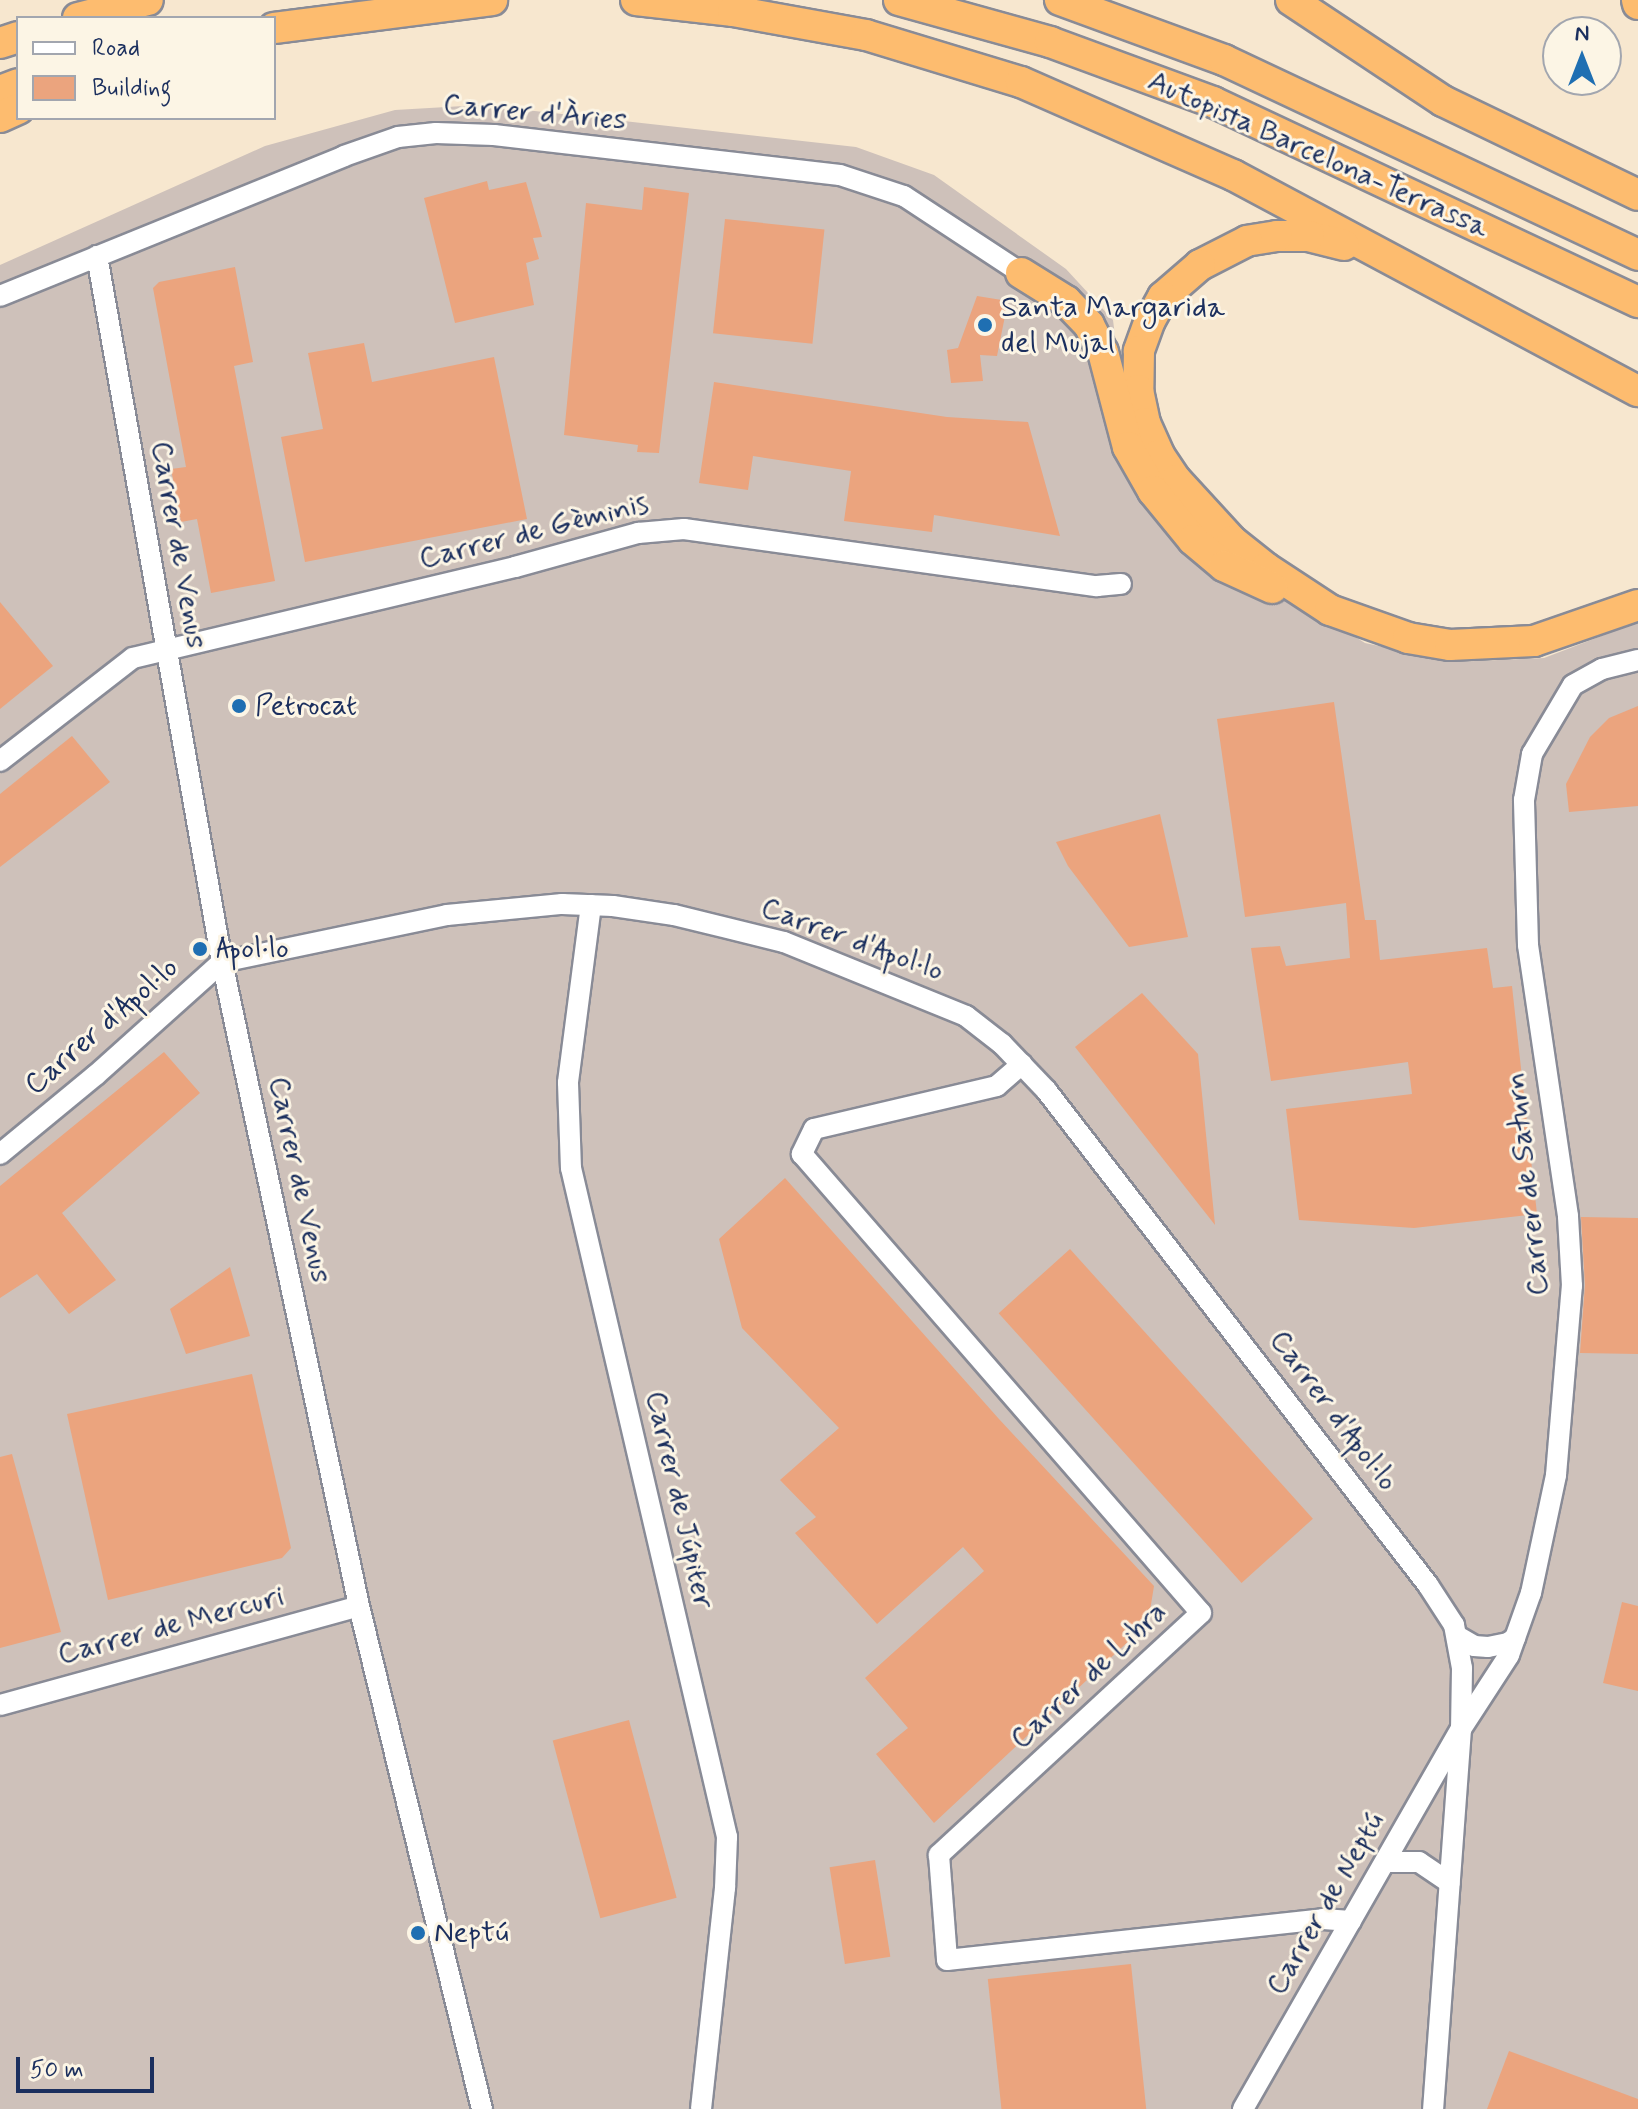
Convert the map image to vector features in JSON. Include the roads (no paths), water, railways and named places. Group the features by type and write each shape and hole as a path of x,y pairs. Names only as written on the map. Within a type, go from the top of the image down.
{"highway":[{"path":"86,16 148,0"},
{"path":"276,18 408,0"},
{"path":"276,28 492,0"},
{"path":"636,0 733,11 866,35 1021,82 1233,175 1345,232 1391,262 1634,390"},
{"name":"Autopista Barcelona-Terrassa","path":"899,0 1050,42 1213,102 1638,302"},
{"name":"Autopista Barcelona-Terrassa","path":"1060,0 1224,60 1638,255"},
{"path":"1291,0 1311,10 1400,75 1486,124 1634,193"},
{"path":"1330,610 1266,568 1232,541 1176,480 1159,455 1145,423 1138,390 1139,351 1156,309 1181,279 1221,252 1247,241 1309,236 1391,262"},
{"path":"1021,273 1066,301 1089,325 1103,352 1128,447 1153,491 1193,540 1224,566 1293,598 1408,638 1450,645 1534,641 1638,605"},
{"path":"1607,615 1638,590"}],"street":[{"name":"Carrer d'Àries","path":"0,296 398,137 451,134 494,135 840,175 904,196 1021,273"},
{"name":"Carrer de Venus","path":"97,256 222,962 359,1606 482,2109"},
{"name":"Carrer de Gèminis","path":"0,761 133,658 165,648 378,601 662,529 706,532 1097,586 1121,584"},
{"name":"Carrer de Saturn","path":"1433,2109 1461,1729 1509,1655 1547,1528 1556,1475 1572,1286 1568,1216 1528,945 1524,800 1532,754 1573,685 1602,669 1638,660"},
{"name":"Carrer d'Apol·lo","path":"0,1154 96,1075 222,962 447,915 534,904 591,905 674,915 784,942 966,1016 1022,1064 1187,1270 1445,1607 1457,1636 1462,1668 1461,1729"},
{"name":"Carrer de Júpiter","path":"591,905 568,1083 571,1168 727,1837 725,1888 701,2109"},
{"name":"Carrer de Libra","path":"1022,1064 997,1086 814,1129 802,1154 1201,1613 939,1855 947,1960 1323,1919 1351,1921"},
{"name":"Carrer de Mercuri","path":"0,1705 359,1606"},
{"path":"1457,1636 1474,1646 1488,1647 1508,1643 1515,1638"},
{"name":"Carrer de Neptú","path":"1243,2109 1461,1729"},
{"path":"1385,1862 1419,1862 1450,1883"}],"place":[{"name":"Santa Margarida del Mujal","path":"985,325"},
{"name":"Petrocat","path":"239,706"},
{"name":"Apol·lo","path":"200,949"},
{"name":"Neptú","path":"418,1933"}]}
